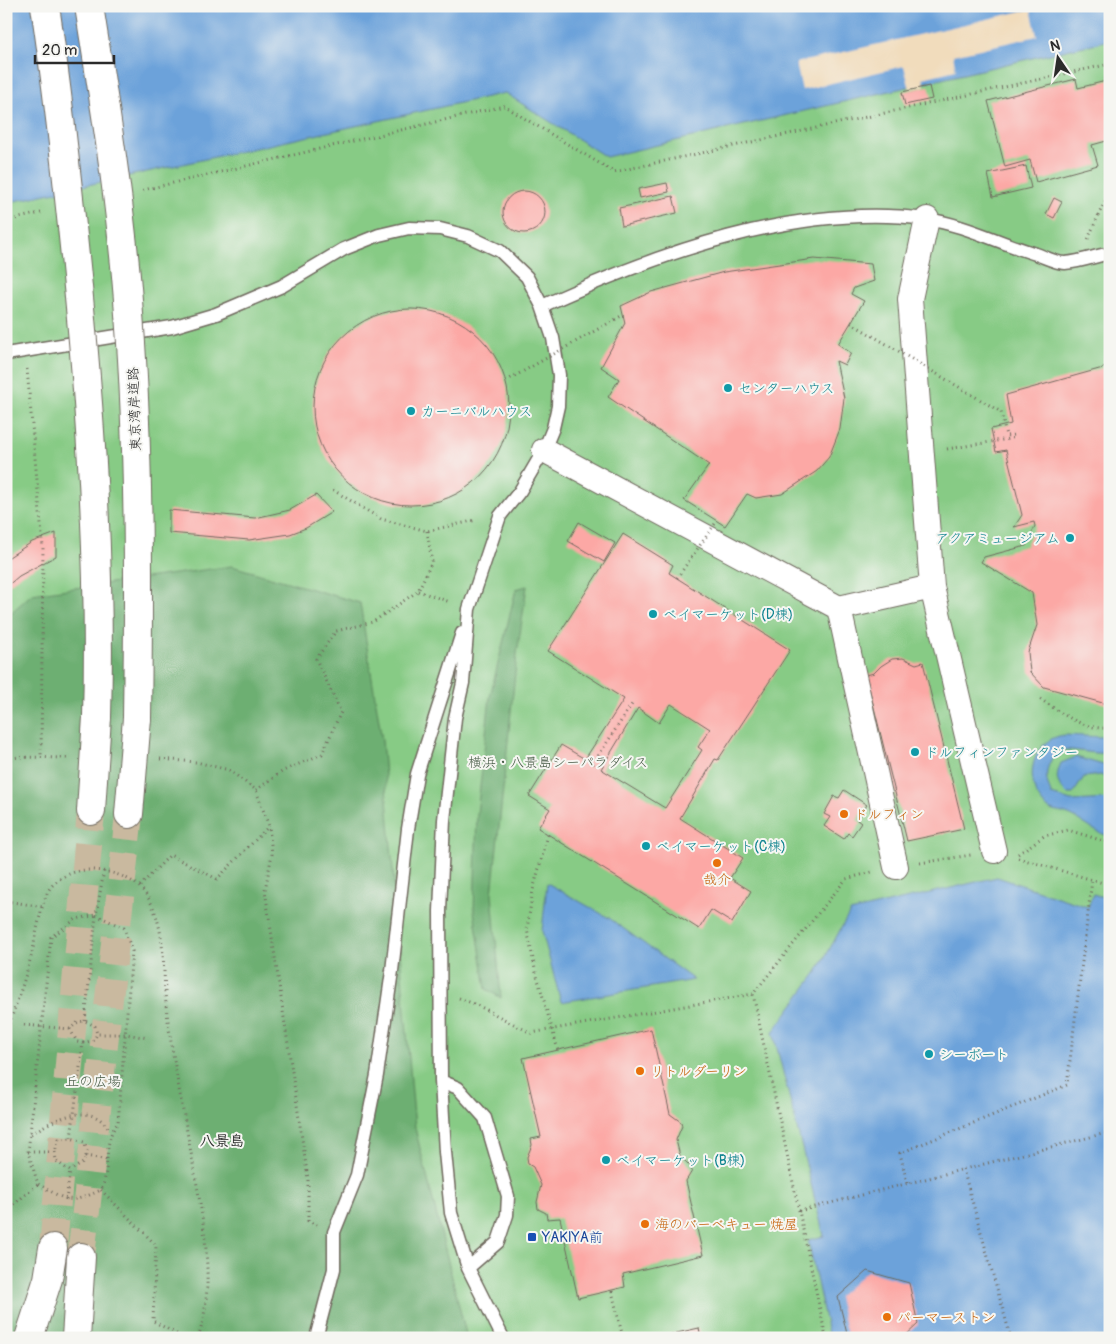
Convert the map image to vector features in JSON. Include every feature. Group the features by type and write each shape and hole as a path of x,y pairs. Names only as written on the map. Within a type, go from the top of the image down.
{"highway":[{"path":"45,6 70,200 86,374 95,510 99,633 97,717 91,811"},
{"name":"東京湾岸道路","path":"89,6 120,214 130,313 138,520 136,718 129,814"},
{"path":"29,1338 48,1279 53,1248"},
{"path":"76,1338 80,1257"}],"street":[{"path":"927,219 910,299 932,587 994,851"},
{"path":"544,450 838,608 932,587"},
{"path":"838,608 896,867"}],"lane":[{"path":"542,306 604,278 654,260 764,228 822,218 878,214 927,219 978,232 1023,250 1064,263 1110,253"},
{"path":"6,354 172,327 216,314 282,286 344,249 379,235 409,228 440,229 468,236 500,251 526,277 542,306 553,338 559,375 553,428 544,450 520,491 500,516 490,541 417,774 408,830 392,971 377,1075 356,1175 334,1232 334,1269 316,1338"},
{"path":"469,609 463,683 455,718 444,820 440,911 441,1081 444,1152 451,1213 468,1268 503,1338"},
{"path":"441,1081 458,1088 484,1118 508,1196 507,1215 498,1242 468,1268"}],"path":[{"path":"140,190 504,106 614,172 1110,64"},
{"path":"1079,260 1110,189"},
{"path":"45,208 46,218"},
{"path":"6,221 54,210"},
{"path":"506,381 623,315"},
{"path":"851,323 1001,412 1006,436 1014,436 922,453"},
{"path":"25,351 43,547 41,757"},
{"path":"333,490 381,518 427,531 500,516"},
{"path":"677,578 717,521"},
{"path":"256,790 283,771 322,754 341,712 316,659 336,631 374,622 418,591 432,562 427,531"},
{"path":"418,591 469,609"},
{"path":"1040,699 1073,720 1091,728 1110,728"},
{"path":"593,764 632,704"},
{"path":"160,752 160,760 196,762 230,770 256,790 269,826 272,854 265,890 308,1179 308,1221 334,1232"},
{"path":"6,759 70,758"},
{"path":"140,886 170,854 217,880 269,826"},
{"path":"1110,843 1068,830 1044,836 1014,857 1110,885"},
{"path":"548,835 533,890 527,929 535,969 558,1050"},
{"path":"440,992 479,1006 531,1033 753,994 846,878 896,867 994,851"},
{"path":"6,1033 31,957 48,891 58,879 84,870 104,871 123,876 140,886 152,904 158,926 167,1012 204,1230 204,1321 198,1338"},
{"path":"85,1021 96,915 104,871"},
{"path":"907,1183 900,1153 1067,1085 1092,880"},
{"path":"6,901 44,907"},
{"path":"30,1134 60,1117 82,1114 97,1117 106,1124 110,1131 108,1160 106,1179 101,1190 85,1197 66,1200 38,1184 28,1152 51,937 76,919 96,915 124,928 132,951 118,1123 110,1131"},
{"path":"753,994 826,1338"},
{"path":"24,1025 70,1029 78,1022 85,1021 95,1026 97,1034 94,1040 83,1043 77,1042 70,1029"},
{"path":"97,1034 126,1034 148,1038"},
{"path":"71,1138 83,1043"},
{"path":"799,1210 1110,1132"},
{"path":"71,1138 84,1142 87,1150 83,1163 70,1171 56,1161 55,1152 59,1139 71,1138"},
{"path":"28,1152 55,1152"},
{"path":"86,1156 108,1160"},
{"path":"963,1169 1011,1338"},
{"path":"66,1200 70,1171"},
{"path":"6,1211 38,1184"},
{"path":"101,1190 156,1245 153,1321 184,1338"},
{"path":"612,1291 623,1338"}],"green space":[{"name":"横浜・八景島シーパラダイス","path":"1110,21 1110,1338 6,1338 6,186 525,70"},
{"name":"丘の広場","path":"232,566 360,603 382,740 415,1128 467,1338 6,1338 6,617 32,594"},
{"path":"527,586 517,654 492,894 501,998 486,989 474,911 477,814 490,697 516,589"}],"water":[{"path":"6,6 1110,6 1110,40 606,157 505,93 6,203"},
{"path":"1065,735 1110,736 1110,753 1057,750 1048,767 1047,782 1052,795 1071,801 1110,799 1110,836 1071,816 1050,810 1038,796 1032,774 1038,753 1044,744 1053,738"},
{"path":"1076,757 1110,767 1110,780 1101,775 1084,777 1073,794 1067,794 1059,783 1057,776 1061,763"},
{"path":"997,877 1088,907 1093,894 1110,899 1110,1338 829,1338 808,1240 824,1236 773,1032 817,972 850,912"},
{"path":"547,883 609,918 694,980 561,1002 542,931"}],"pier":[{"path":"1031,9 1037,36 953,55 956,70 923,78 925,86 910,89 904,66 802,90 796,63"}],"building":[{"path":"1076,79 1078,88 1110,80 1110,140 1092,145 1098,165 1036,182 1030,160 1005,167 988,101"},
{"path":"929,86 932,99 905,105 902,92"},
{"path":"1026,166 1031,188 993,197 988,174"},
{"path":"667,183 669,192 640,198 638,189"},
{"path":"528,191 536,194 542,200 545,212 542,224 536,230 520,233 512,230 506,224 503,208 506,200 512,194"},
{"path":"673,196 677,213 622,226 619,208"},
{"path":"1054,198 1062,202 1054,218 1046,214"},
{"name":"センターハウス","path":"814,259 871,264 874,281 854,288 851,294 864,301 838,344 851,353 845,365 836,361 844,398 840,429 829,457 817,471 782,494 756,498 747,494 725,526 684,500 709,465 608,397 619,379 601,367 625,323 621,306 651,292 724,272"},
{"name":"カーニバルハウス","path":"411,309 439,313 457,321 473,331 487,345 505,379 509,407 505,435 497,453 487,469 473,483 439,501 411,505 383,501 365,493 349,483 335,469 317,435 313,407 317,379 325,361 335,345 349,331 383,313"},
{"name":"アクアミュージアム","path":"1110,366 1110,705 1044,687 1030,672 1028,652 1037,625 1032,593 981,562 984,557 1026,546 1035,526 1034,522 1014,527 1022,515 1006,450 996,452 991,429 1011,424 1006,395"},
{"path":"316,495 332,512 306,528 290,534 249,540 169,533 169,510 255,518 290,510"},
{"path":"579,522 615,543 604,562 568,541"},
{"path":"56,533 56,556 19,576 6,587 6,559 32,542"},
{"path":"623,534 673,565 669,573 790,650 718,760 715,759 680,818 743,858 730,878 751,891 732,923 711,910 699,929 538,828 550,809 529,796 561,745 585,759 624,699 548,651","holes":["671,704 710,729 698,747 702,750 665,808 601,769 638,708 659,723"]},
{"name":"ドルフィンファンタジー","path":"903,658 916,664 923,662 964,829 907,841 866,675 874,673 892,659"},
{"path":"844,790 867,805 857,820 861,823 852,836 848,833 844,839 824,826 830,817 824,814 834,796 839,798"},
{"name":"ベイマーケット(B棟)","path":"651,1029 670,1114 681,1122 682,1126 676,1140 680,1156 690,1166 692,1171 686,1181 703,1255 623,1274 625,1287 578,1298 560,1218 547,1219 546,1213 538,1209 537,1202 541,1185 533,1167 528,1164 527,1157 532,1145 531,1139 541,1137 523,1058"},
{"path":"867,1271 909,1283 918,1324 903,1338 848,1338 838,1297"},
{"path":"699,1328 701,1338 659,1337"}],"tunnel":[{"path":"53,1248 91,811"},
{"path":"81,1257 129,814"}],"place":[{"name":"センターハウス","path":"728,388"},
{"name":"カーニバルハウス","path":"411,411"},
{"name":"アクアミュージアム","path":"1070,538"},
{"name":"ベイマーケット(D棟)","path":"653,614"},
{"name":"ドルフィンファンタジー","path":"915,752"},
{"name":"ドルフィン","path":"844,814"},
{"name":"ベイマーケット(C棟)","path":"646,846"},
{"name":"哉介","path":"717,863"},
{"name":"シーボート","path":"929,1054"},
{"name":"リトルダーリン","path":"640,1071"},
{"name":"ベイマーケット(B棟)","path":"606,1160"},
{"name":"海のバーベキュー 焼屋","path":"645,1224"},
{"name":"YAKIYA前","path":"532,1237"},
{"name":"パーマーストン","path":"887,1317"}],"district":[{"name":"八景島","path":"222,1141"}]}
